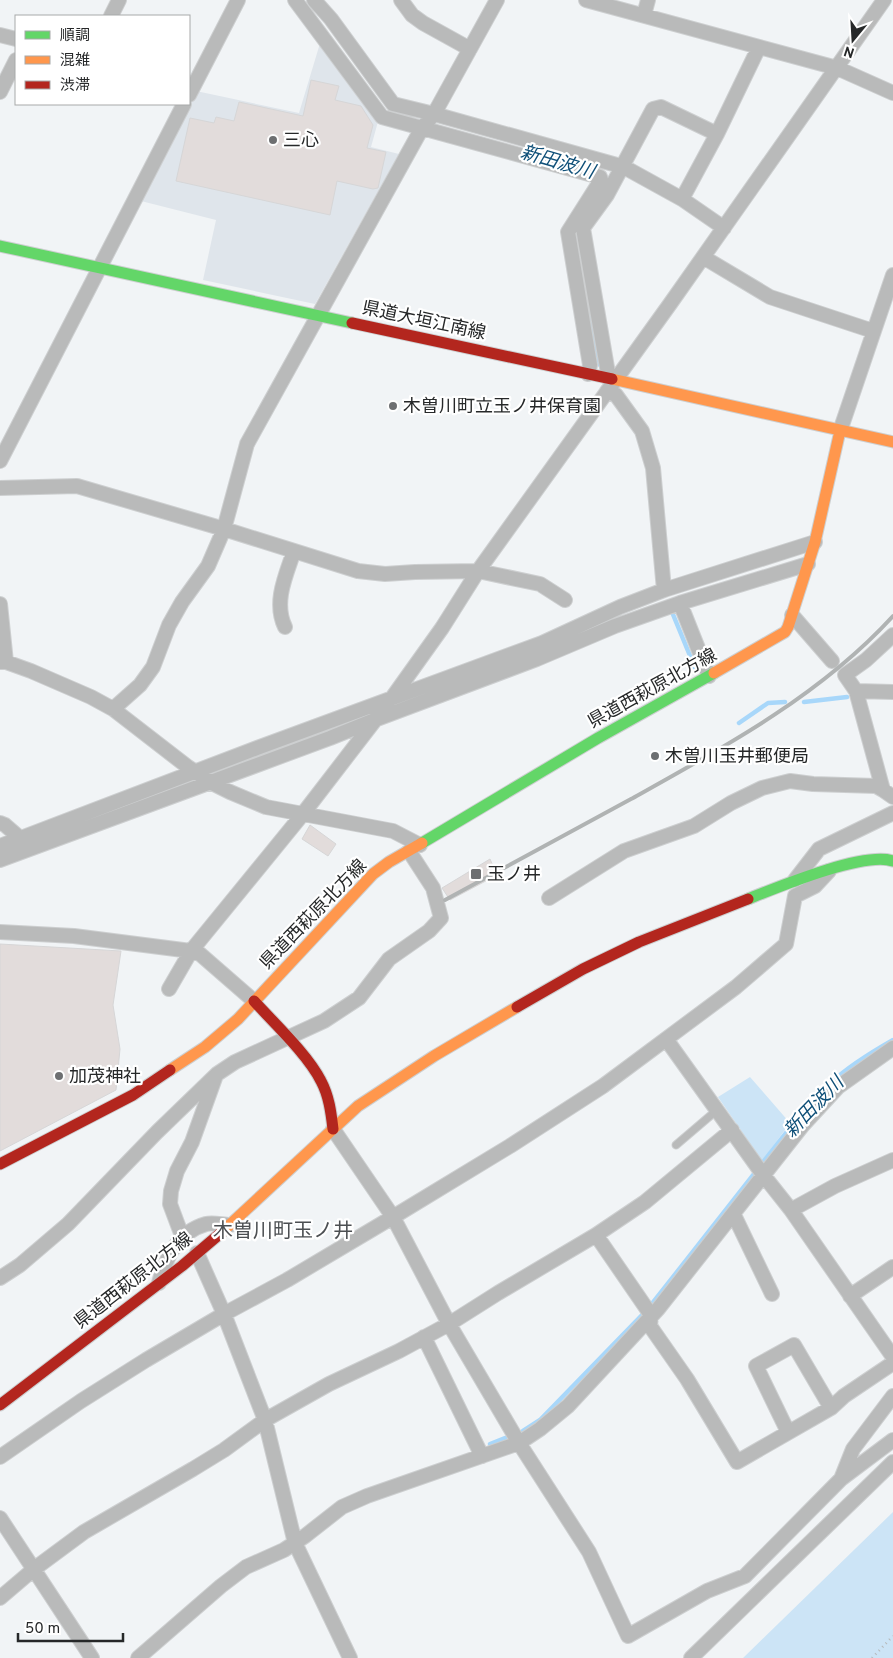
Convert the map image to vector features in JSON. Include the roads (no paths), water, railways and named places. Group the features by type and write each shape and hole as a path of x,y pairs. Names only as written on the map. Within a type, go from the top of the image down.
{"main road":[{"name":"県道大垣江南線","path":"0,246 588,374 611,383 840,431"},
{"path":"840,431 893,442"},
{"name":"県道西萩原北方線","path":"0,1164 133,1094 206,1046 238,1019 372,874 598,738 781,635 788,627 815,542 840,431"},
{"name":"県道西萩原北方線","path":"0,1405 197,1254 295,1166 358,1106 434,1056 582,969 639,942 795,880 858,862 884,858 893,861"},
{"path":"254,1001 321,1080 328,1100 333,1129"}],"street":[{"path":"112,15 119,0"},
{"path":"190,90 193,77 238,0"},
{"path":"295,0 382,116 600,177 601,180 568,232 590,365 588,374"},
{"path":"314,0 331,19 393,104 624,167 682,199 724,228"},
{"path":"400,0 412,15 423,23 470,49"},
{"path":"113,709 140,685 153,667 169,625 182,602 208,566 224,529 247,444 422,128 434,114 497,0"},
{"path":"586,0 837,68 893,92"},
{"path":"644,15 648,0"},
{"path":"169,989 192,950 377,719 442,628 478,571 724,228 884,0"},
{"path":"0,35 15,39"},
{"path":"682,199 760,47"},
{"path":"0,92 15,62"},
{"path":"0,461 183,105"},
{"path":"664,590 653,468 642,431 616,395 611,383 583,228 608,195 653,109 661,107 717,134"},
{"path":"703,257 770,297 873,331"},
{"path":"840,431 893,275"},
{"path":"0,488 77,486 358,571 385,574 478,571 540,584 565,600"},
{"path":"0,846 542,642 620,607 664,590 815,542"},
{"path":"285,627 279,602 294,551"},
{"path":"0,860 88,826 212,783 537,659 615,626 680,602 808,564"},
{"path":"680,602 709,676"},
{"path":"0,604 3,662 31,670 113,709 196,773 212,783 266,807 393,830 414,848 433,888 441,918 429,931 389,959 359,998 324,1020 235,1062 217,1074 157,1132 68,1224 20,1265 0,1278"},
{"path":"792,615 832,662"},
{"path":"888,794 856,691 845,675 866,660 893,635"},
{"path":"856,691 893,692"},
{"path":"549,898 624,851 694,826 731,803 762,788 790,781 822,785 876,786 888,794"},
{"path":"795,880 819,849 893,813"},
{"path":"0,823 6,825 20,838"},
{"path":"0,1457 89,1396 146,1360 393,1217 510,1146 603,1086 736,987 786,944 795,896 815,886 829,871"},
{"path":"0,932 74,936 192,950 200,954 254,1001"},
{"path":"666,1039 764,1176 791,1210 893,1357"},
{"path":"138,1658 221,1586 246,1567 284,1550 342,1507 367,1496 519,1443 540,1429 568,1406 658,1309 803,1125 838,1087 893,1048"},
{"path":"182,1236 170,1204 171,1191 177,1171 192,1142 217,1074"},
{"path":"333,1129 393,1217 448,1324 519,1443 589,1552 628,1636 707,1591 745,1576 840,1478 893,1440"},
{"path":"0,1598 34,1569 84,1532 224,1450 264,1420 329,1384 424,1338 596,1235 645,1202 732,1130"},
{"path":"791,1210 835,1186 893,1160"},
{"path":"734,1214 772,1294"},
{"path":"159,1284 163,1266 182,1236 207,1224 230,1225"},
{"path":"596,1235 651,1315 650,1326 687,1379 737,1462 831,1408 844,1396 893,1363"},
{"path":"197,1254 224,1314 264,1420 295,1543 350,1658"},
{"path":"850,1296 893,1267"},
{"path":"424,1338 482,1456"},
{"path":"788,1432 756,1366 794,1345 831,1408"},
{"path":"840,1478 853,1449 893,1396"},
{"path":"691,1658 893,1462"},
{"path":"0,1518 92,1658"}],"lane":[{"path":"676,1145 717,1110"}],"waterway":[{"name":"新田波川","path":"580,266 600,365"},
{"name":"新田波川","path":"672,612 695,668"},
{"name":"新田波川","path":"804,702 847,697"},
{"name":"新田波川","path":"739,723 768,703 785,702"},
{"name":"新田波川","path":"764,1161 822,1091 854,1064 893,1040"},
{"name":"新田波川","path":"651,1305 754,1174"},
{"name":"新田波川","path":"523,1431 540,1420 643,1314"},
{"name":"新田波川","path":"490,1444 505,1438"}],"railway":[{"path":"445,900 666,780 735,740 803,695 835,671 893,616"}],"place":[{"name":"三心","path":"273,140"},
{"name":"木曽川町立玉ノ井保育園","path":"393,406"},
{"name":"木曽川玉井郵便局","path":"655,756"},
{"name":"玉ノ井","path":"476,874"},
{"name":"加茂神社","path":"59,1076"}],"district":[{"name":"木曽川町玉ノ井","path":"283,1230"}]}
